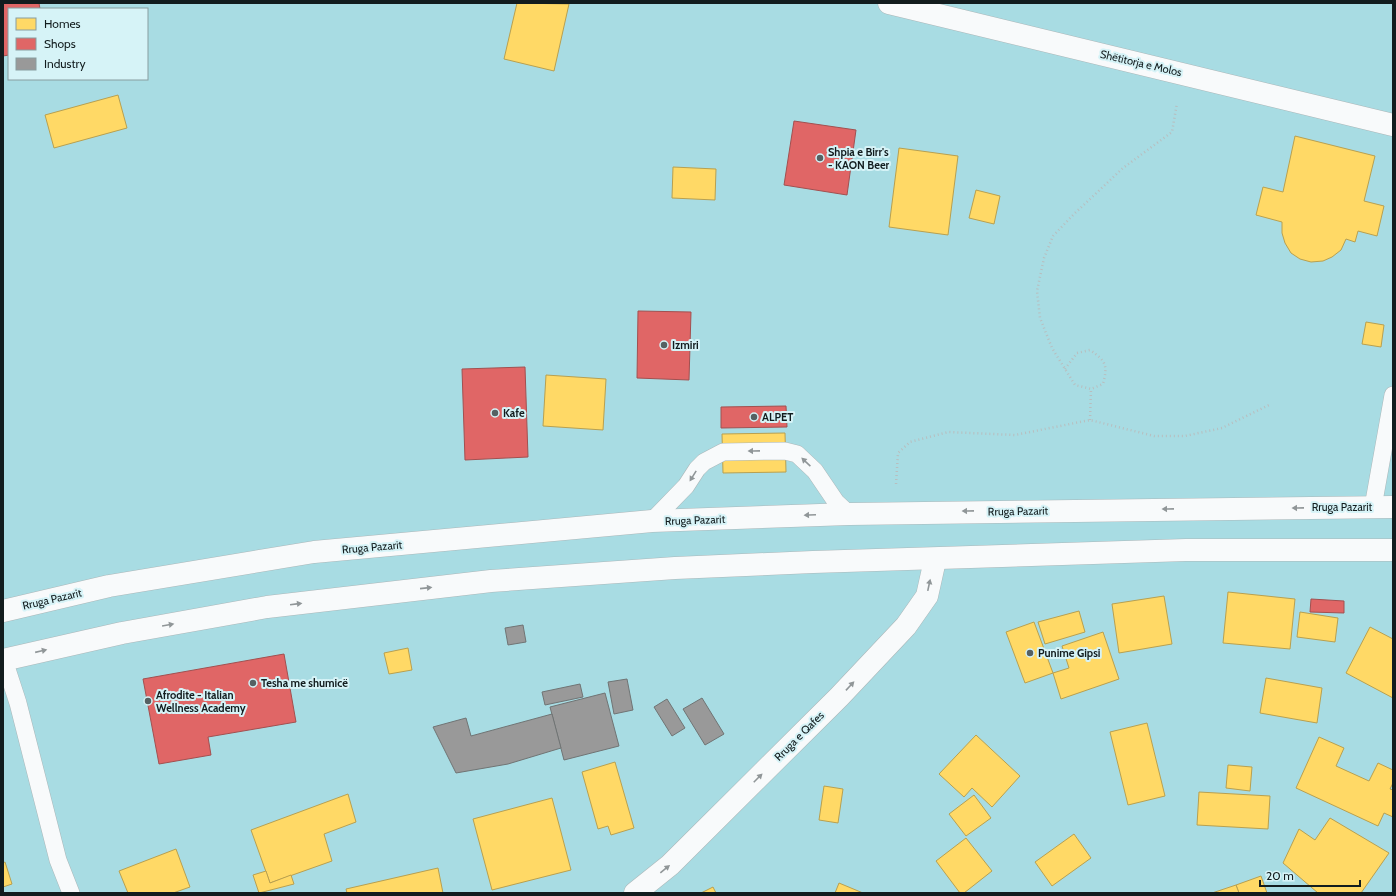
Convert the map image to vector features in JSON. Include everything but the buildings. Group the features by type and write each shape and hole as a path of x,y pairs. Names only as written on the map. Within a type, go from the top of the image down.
{"main road":[{"name":"Shëtitorja e Molos","path":"889,3 1393,125"},
{"name":"Rruga Pazarit","path":"3,611 109,586 314,552 652,522 849,514 1383,507"},
{"path":"3,660 122,633 267,607 491,580 675,568 1186,550 1393,550"},
{"name":"Rruga e Qafes","path":"635,893 670,865 839,698 906,626 927,596 935,560"}],"lane":[{"path":"1383,507 1393,396"},
{"path":"652,522 686,486 697,469 704,462 723,452 785,451 797,454 816,471 836,502 849,514"},
{"path":"3,660 18,703 58,860 71,893"}],"path":[{"path":"1065,368 1077,353 1090,350 1103,359 1107,370 1103,384 1091,389 1076,385 1052,348 1040,318 1037,291 1044,258 1053,236 1074,214 1123,168 1172,132 1182,73"},
{"path":"1090,420 1091,389"},
{"path":"896,484 898,453 910,442 948,432 1015,434 1090,420 1154,436 1185,436 1222,428 1269,405"}],"shaded area":[{"path":"3,3 1393,3 1393,893 3,893"}],"place":[{"name":"Shpia e Birr's - KAON Beer","path":"820,158"},
{"name":"Izmiri","path":"664,345"},
{"name":"Kafe","path":"495,413"},
{"name":"ALPET","path":"754,417"},
{"name":"Punime Gipsi","path":"1030,653"},
{"name":"Tesha me shumicë","path":"253,683"},
{"name":"Afrodite - Italian Wellness Academy","path":"148,701"}]}
